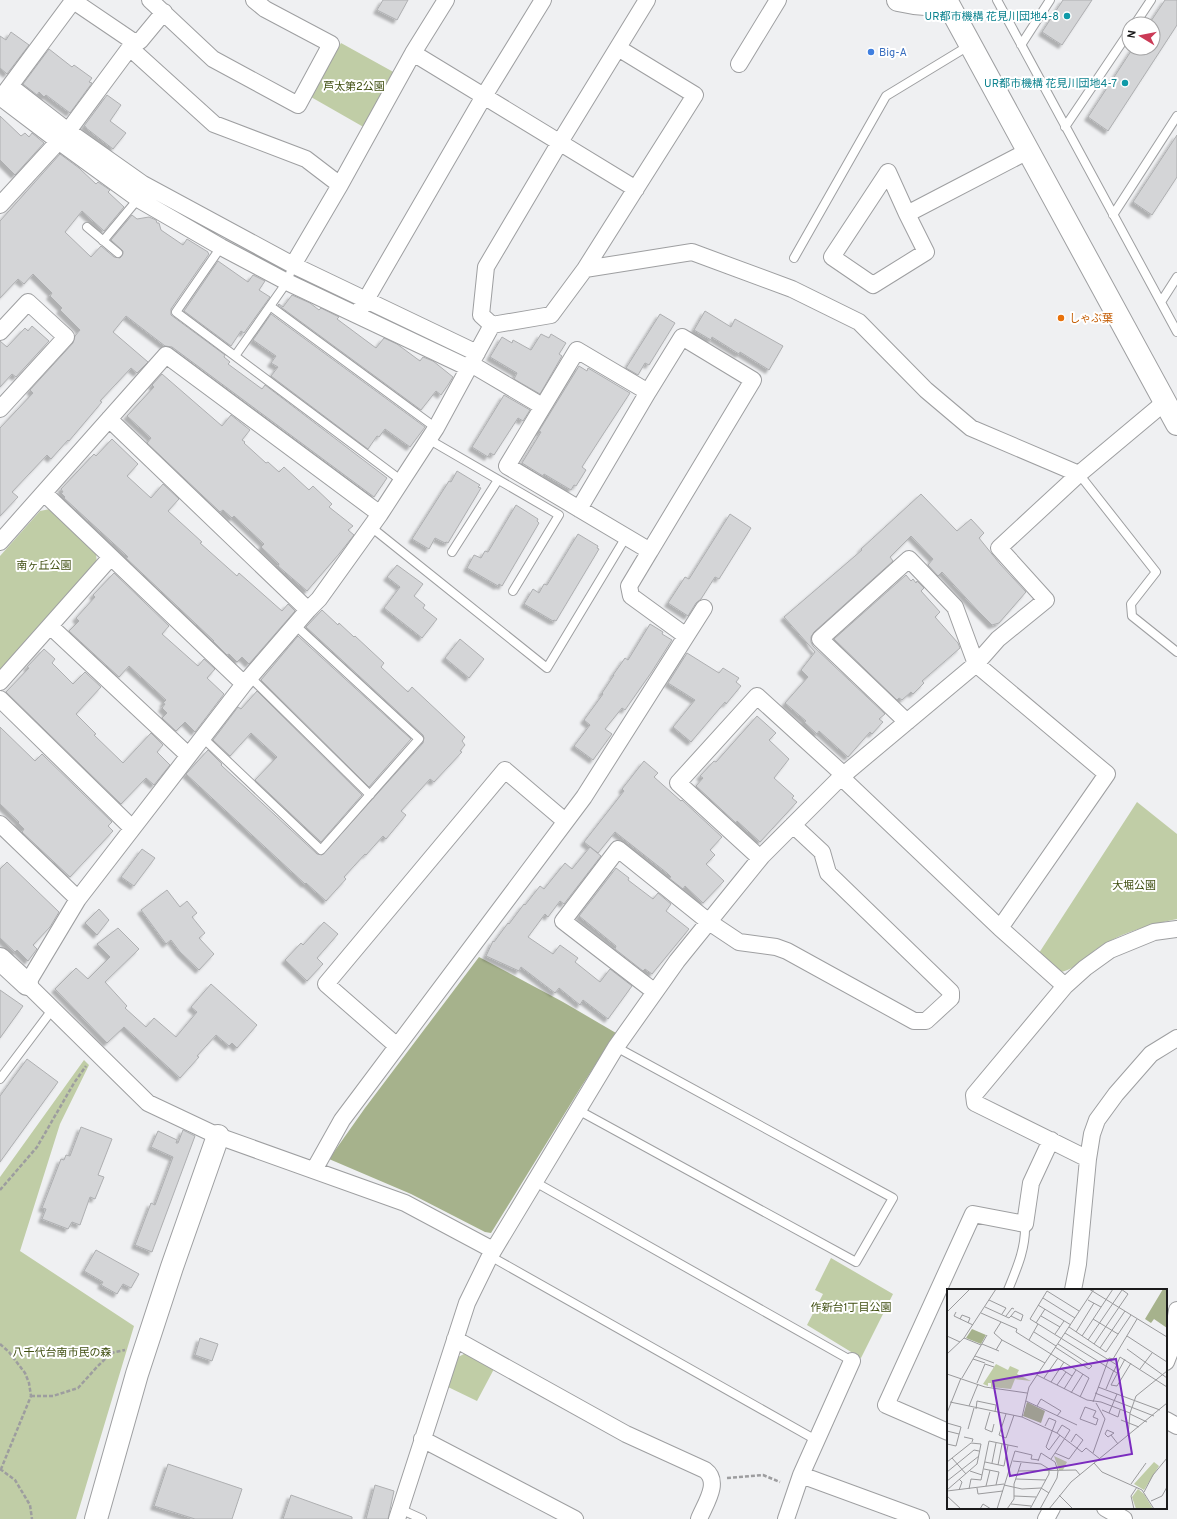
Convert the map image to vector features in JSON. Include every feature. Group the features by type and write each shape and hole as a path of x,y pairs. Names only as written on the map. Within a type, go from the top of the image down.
{"street":[{"path":"340,185 306,158 214,124 132,45 73,0 3,95 63,136 143,184 293,265 364,300 472,362 542,406"},
{"path":"150,0 214,59 298,105 331,44 265,9 254,0"},
{"path":"293,265 340,185 412,54 446,0"},
{"path":"357,316 364,300 484,96 543,0"},
{"path":"492,325 481,315 486,267 560,142 648,0"},
{"path":"738,64 778,0"},
{"path":"898,0 914,3 948,3 1177,424"},
{"path":"0,205 63,136 132,45 140,41 164,12"},
{"path":"492,325 551,315 585,268 695,95 618,48"},
{"path":"412,54 636,188"},
{"path":"63,136 138,199 221,247 287,282 357,316 472,362"},
{"path":"907,214 1028,151"},
{"path":"888,172 907,214 926,252 873,285 832,257 888,172"},
{"path":"585,268 692,252 792,289 859,322 926,390 971,428 1079,474"},
{"path":"0,332 28,302 66,337 0,409"},
{"path":"27,984 78,899 247,681 319,599 376,520 432,434 492,325"},
{"path":"579,508 682,337 753,380 629,586 631,596 686,636"},
{"path":"648,392 577,350 507,466 650,551"},
{"path":"0,542 166,355 376,520"},
{"path":"398,1514 467,1303 492,1253 616,1047 677,961 760,858 843,776 976,664 998,639 1046,600 999,548 1079,474 1165,402"},
{"path":"109,419 308,610"},
{"path":"44,493 111,557 247,681"},
{"path":"0,682 111,557"},
{"path":"907,722 820,638 909,559 955,607 976,664 1107,774 1000,928"},
{"path":"314,1170 342,1120 584,797 704,608"},
{"path":"50,626 188,756"},
{"path":"760,858 678,783 757,696 843,776 1000,928 1065,986"},
{"path":"0,699 132,828"},
{"path":"397,1046 326,984 506,770 565,821"},
{"path":"0,824 78,899"},
{"path":"655,992 562,921 618,849 709,922 739,942 776,947 787,951 914,1021 926,1021 951,998 951,992 828,873 822,852 793,824"},
{"path":"1088,1159 975,1103 974,1095 1065,986 1085,968 1110,950 1154,932 1177,929"},
{"path":"0,959 148,1103 218,1136 405,1203 492,1253"},
{"path":"1074,1289 1088,1159 1092,1134 1097,1120 1151,1054 1177,1038"},
{"path":"96,1519 137,1374 172,1267 218,1136"},
{"path":"947,1432 886,1405 973,1214 1025,1224 1031,1183 1051,1140"},
{"path":"1167,1359 1171,1349 1177,1310"},
{"path":"455,1339 576,1408 626,1434 705,1470 710,1474 712,1479 712,1488 699,1519"},
{"path":"786,1519 816,1440 852,1361"},
{"path":"1167,1421 1177,1426"},
{"path":"422,1439 575,1519"},
{"path":"799,1482 921,1519"},
{"path":"1046,1519 1051,1509"},
{"path":"1107,1509 1124,1519"}],"lane":[{"path":"996,0 1177,332"},
{"path":"1021,45 1050,0"},
{"path":"1140,16 1151,0"},
{"path":"1065,127 1121,44"},
{"path":"794,258 886,96 970,45"},
{"path":"1113,215 1177,116"},
{"path":"103,241 138,199"},
{"path":"87,227 118,253"},
{"path":"221,247 176,312 402,481"},
{"path":"235,356 287,282 293,265"},
{"path":"1161,302 1177,277"},
{"path":"270,306 432,434 498,480 559,515 513,591"},
{"path":"1079,474 1156,572 1131,604 1132,616 1177,652"},
{"path":"452,552 498,480"},
{"path":"376,520 547,668 626,537"},
{"path":"202,738 322,850 420,739 295,625"},
{"path":"247,681 370,795"},
{"path":"0,1079 52,1010"},
{"path":"578,1110 856,1262 893,1198 616,1047"},
{"path":"535,1182 852,1361"},
{"path":"1008,1289 1019,1262 1026,1238 1025,1224"},
{"path":"492,1253 816,1440"},
{"path":"398,1514 422,1519"}],"path":[{"path":"0,1190 37,1147 74,1082 88,1062"},
{"path":"0,1344 25,1373 29,1383 31,1396 1,1469 15,1480 30,1505 32,1519"},
{"path":"31,1396 53,1396 78,1388 111,1353 130,1350"},
{"path":"712,1479 764,1475 799,1482"}],"green space":[{"name":"芦太第2公園","path":"341,43 397,74 367,129 311,97"},
{"name":"南ヶ丘公園","path":"50,509 96,554 97,563 0,671 0,556 40,511"},
{"name":"大堀公園","path":"1137,802 1177,834 1177,919 1122,935 1099,947 1083,960 1061,972 1039,953"},
{"path":"479,957 563,1002 616,1033 491,1233 485,1232 411,1194 329,1159 365,1108"},
{"name":"八千代台南市民の森","path":"84,1060 89,1065 60,1124 20,1251 134,1326 76,1519 0,1519 0,1177"},
{"name":"作新台1丁目公園","path":"831,1258 893,1294 861,1358 807,1325 823,1294 815,1290"},
{"path":"466,1353 494,1369 477,1401 448,1387 456,1358"}],"building":[{"path":"383,0 408,0 397,20 377,10"},
{"name":"UR都市機構 花見川団地4-8","path":"1063,0 1092,0 1062,45 1042,32"},
{"name":"UR都市機構 花見川団地4-7","path":"1165,0 1177,0 1177,25 1161,50 1161,16 1154,16"},
{"path":"11,32 29,45 7,74 0,68 0,36 6,40"},
{"path":"49,49 72,67 74,65 92,78 89,82 92,83 70,113 46,95 44,97 39,92 37,95 23,84"},
{"name":"UR都市機構 花見川団地4-7","path":"1128,56 1157,56 1108,131 1088,117"},
{"path":"107,95 121,105 110,121 126,133 113,149 84,126"},
{"path":"0,116 21,136 25,133 29,137 32,133 44,143 15,175 0,160"},
{"path":"1177,135 1177,177 1152,215 1133,202"},
{"path":"60,154 79,168 96,184 98,182 110,190 108,192 124,207 104,231 82,211 65,232 91,257 101,246 114,257 120,258 123,251 111,240 132,215 137,219 149,217 159,223 161,230 183,245 187,239 208,252 209,254 171,309 171,315 225,355 224,357 230,362 228,364 262,389 265,385 387,478 374,497 172,347 165,346 126,316 113,332 148,362 137,373 131,368 100,401 102,402 69,441 68,440 51,459 47,455 12,492 18,497 0,516 0,428 33,393 30,390 73,343 75,336 80,330 60,310 62,308 50,296 52,293 33,274 24,284 18,279 0,298 0,221"},
{"path":"218,261 248,282 253,275 265,281 259,290 270,297 244,333 241,331 231,346 184,311"},
{"path":"292,295 310,303 319,310 321,308 339,317 337,319 376,348 384,338 397,344 420,361 423,357 433,361 453,377 441,395 436,391 421,410 278,305 279,304 283,307"},
{"path":"705,311 731,327 735,319 783,346 769,370 712,337 711,340 694,330"},
{"path":"271,314 425,427 410,447 385,429 379,437 377,436 368,449 271,376 278,367 271,363 276,356 253,340"},
{"path":"660,314 675,323 649,365 645,363 638,375 626,368"},
{"path":"32,326 49,341 16,377 12,374 0,387 0,341 7,347 25,328 28,331"},
{"path":"541,334 549,338 551,334 566,343 559,354 562,356 540,394 514,379 517,373 490,357 502,337 512,343 513,340 531,350"},
{"path":"579,366 587,371 588,368 630,393 582,467 586,470 576,486 574,485 571,490 544,474 543,476 522,463 541,432 539,431"},
{"path":"162,374 222,426 231,415 250,430 242,440 245,442 244,443 266,463 268,462 279,472 284,467 309,490 313,486 332,504 329,507 353,526 348,530 354,535 307,591 278,566 279,564 261,547 264,544 234,516 232,518 223,510 220,512 147,443 151,438 127,416 154,387 152,385"},
{"path":"504,395 530,410 523,421 518,418 494,455 490,453 488,457 472,447"},
{"path":"112,439 138,464 127,476 151,498 163,484 179,499 168,511 202,542 200,543 237,576 239,573 282,611 288,604 295,611 249,664 242,657 237,662 229,654 227,655 126,558 128,557 125,554 64,498 65,497 61,493 63,492 61,489 94,454 96,456"},
{"path":"457,471 480,485 478,487 481,488 448,543 435,538 429,549 412,539"},
{"path":"921,494 957,531 971,519 984,533 979,538 1000,564 1026,592 999,623 992,625 942,572 938,576 928,565 933,559 911,536 890,557 893,561 814,632 811,637 813,646 885,714 879,719 883,722 872,734 870,732 848,757 819,731 817,734 804,722 806,721 785,703 808,677 801,670 815,652 784,617 862,550 861,549"},
{"path":"516,505 538,519 537,521 539,523 502,586 499,584 498,586 467,568 474,555 481,558 485,551 488,552"},
{"path":"730,514 751,528 719,579 715,577 688,616 668,603 685,577 689,579"},
{"path":"578,534 598,546 597,548 599,549 556,621 553,621 524,604 533,589 539,593 544,584 547,585"},
{"path":"397,565 423,584 414,596 425,605 423,608 437,619 422,638 384,608 400,587 387,577"},
{"path":"114,573 169,626 162,634 198,666 204,659 215,669 207,678 224,694 195,732 185,722 176,731 162,718 167,713 162,708 165,704 163,703 166,700 129,666 119,677 69,631 79,621 76,618 95,597 93,595"},
{"path":"906,575 911,581 913,579 916,583 917,581 924,588 921,591 940,612 935,617 958,643 960,648 922,681 924,683 913,694 911,692 902,700 899,698 897,700 834,639"},
{"path":"322,610 338,625 339,623 354,637 355,636 384,663 381,667 408,692 412,687 465,737 462,741 465,745 460,751 462,752 434,782 430,779 401,811 406,815 386,839 383,836 366,855 365,854 344,877 346,879 326,901 306,883 305,884 186,774 208,750 222,764 221,765 317,854 322,855 423,743 423,735 306,627"},
{"path":"650,624 672,640 625,710 622,708 605,729 612,734 593,760 574,746 590,725 584,720 603,694 602,693 613,675 625,658 628,660"},
{"path":"298,636 411,739 369,787 261,680"},
{"path":"460,639 484,659 469,678 445,658"},
{"path":"44,649 55,659 52,663 73,684 85,672 101,687 76,714 96,734 94,735 123,763 151,733 163,745 157,752 170,765 154,785 146,778 121,804 6,692 29,668 27,667"},
{"path":"687,653 719,673 723,668 739,678 736,682 741,686 726,704 725,702 691,742 673,727 695,700 668,683"},
{"path":"257,691 362,795 321,842 255,780 277,757 251,733 230,756 213,740 238,707 241,709"},
{"path":"757,716 776,733 769,740 789,759 774,778 794,796 792,798 797,802 760,842 737,821 736,823 696,786 703,778 700,776 714,761 716,762"},
{"path":"0,727 35,761 42,754 112,822 108,826 113,831 70,877 22,832 24,829 18,823 19,822 0,804"},
{"path":"644,761 658,773 654,777 681,801 682,800 722,837 710,850 715,855 706,864 724,881 703,903 685,886 683,889 669,878 671,877 667,873 615,832 598,853 584,842 624,791 622,789"},
{"path":"590,847 601,856 564,904 560,901 548,917 545,914 528,937 553,954 560,945 578,958 575,962 600,982 610,969 632,986 608,1019 583,1000 580,1005 559,988 555,993 521,967 519,971 486,956 493,941 494,942 508,923 509,924 540,886 544,889 565,863 572,869"},
{"path":"142,849 155,858 134,886 121,877"},
{"path":"7,862 59,912 50,927 33,945 37,949 28,961 17,950 15,952 0,938 0,869"},
{"path":"616,868 629,878 628,880 653,899 658,893 671,904 666,911 689,929 652,974 645,969 643,971 615,949 616,946 579,916"},
{"path":"167,890 180,907 187,901 197,913 192,917 205,933 199,938 214,954 199,970 180,952 171,940 166,944 141,910"},
{"path":"99,909 109,920 97,935 85,923"},
{"path":"324,922 338,934 317,958 323,964 307,981 285,960 301,943 303,945"},
{"path":"118,928 139,949 105,982 127,1006 125,1008 146,1027 154,1018 176,1037 197,1012 191,1007 211,984 257,1025 237,1048 232,1043 229,1046 216,1035 180,1078 124,1027 107,1043 55,989 76,968 88,979 110,957 97,944"},
{"path":"0,990 23,1006 0,1038"},
{"path":"27,1059 58,1082 0,1162 0,1096"},
{"path":"81,1127 112,1139 98,1175 104,1177 95,1199 90,1197 80,1225 72,1222 68,1229 42,1219 46,1209 42,1208 61,1159 64,1160 66,1155 70,1156"},
{"path":"183,1130 195,1136 152,1252 135,1245 151,1203 155,1205 173,1157 151,1147 158,1131 177,1140 176,1143 178,1143"},
{"path":"96,1250 139,1274 131,1288 123,1284 117,1294 101,1285 103,1282 84,1271"},
{"path":"200,1338 218,1344 212,1361 195,1355"},
{"path":"168,1464 242,1489 232,1519 195,1519 154,1506"},
{"path":"375,1485 394,1491 388,1519 366,1519"},
{"path":"291,1495 352,1517 352,1519 283,1519"}],"place":[{"name":"UR都市機構 花見川団地4-8","path":"1067,16"},
{"name":"Big-A","path":"871,52"},
{"name":"UR都市機構 花見川団地4-7","path":"1125,83"},
{"name":"しゃぶ葉","path":"1061,318"}]}
